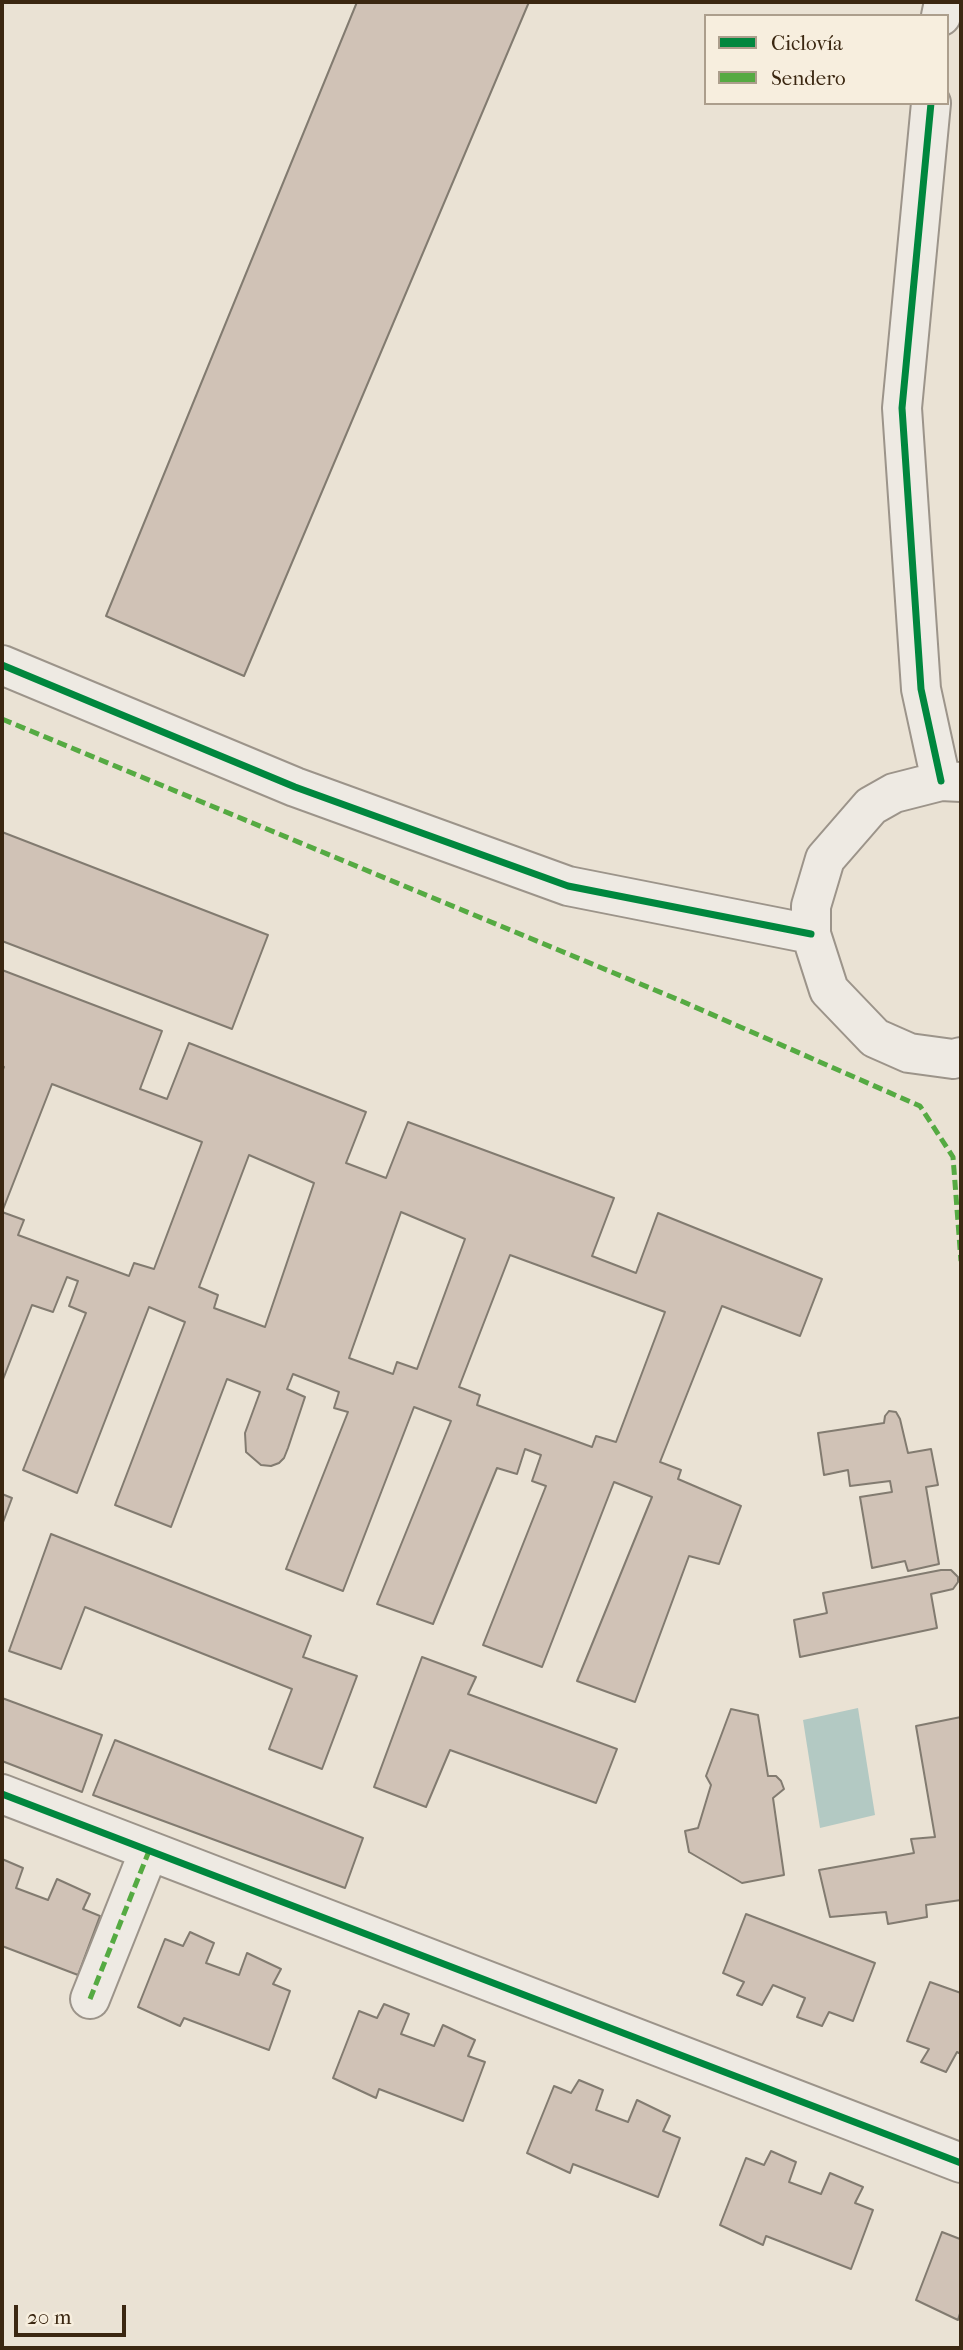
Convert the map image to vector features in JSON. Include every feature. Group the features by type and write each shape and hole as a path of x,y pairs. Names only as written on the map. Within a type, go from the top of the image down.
{"street":[{"path":"931,105 902,408 921,689 951,782 894,793 871,806 825,859 811,906 811,934 829,990 875,1038 909,1053 953,1059 961,1057"},
{"path":"2,665 295,787 568,886 811,934"},
{"path":"2,1794 961,2163"},
{"path":"90,1999 149,1851"}],"water":[{"path":"858,1708 875,1815 820,1828 803,1720"}],"building":[{"path":"357,2 529,2 244,676 106,616"},
{"path":"2,832 268,935 232,1029 2,941"},
{"path":"2,970 162,1031 140,1089 167,1099 189,1043 366,1112 346,1163 386,1178 408,1122 614,1198 592,1256 636,1273 658,1213 822,1279 800,1336 722,1306 660,1462 681,1470 678,1479 741,1506 719,1564 689,1556 635,1702 577,1681 652,1497 614,1482 542,1667 483,1645 546,1486 532,1481 541,1455 525,1449 517,1474 497,1468 433,1624 377,1604 451,1421 414,1407 343,1591 286,1569 348,1412 334,1408 339,1392 293,1374 287,1389 305,1397 288,1448 279,1463 261,1465 246,1452 245,1433 260,1392 227,1379 171,1527 115,1505 185,1322 149,1307 77,1493 23,1470 86,1313 69,1306 78,1281 67,1277 53,1312 32,1305 2,1382 2,1212 2,1072 4,1067","holes":["52,1084 202,1142 154,1269 134,1263 129,1276 18,1235 24,1220 2,1212","249,1155 314,1183 265,1327 214,1308 218,1295 199,1287","401,1212 465,1239 417,1369 397,1362 393,1374 349,1358","510,1255 665,1312 616,1442 596,1436 592,1447 477,1405 480,1395 459,1387"]},
{"path":"889,1411 896,1412 900,1419 908,1453 931,1449 938,1485 926,1487 939,1564 908,1571 905,1561 872,1568 860,1497 892,1492 890,1481 850,1486 848,1470 824,1475 818,1433 884,1423"},
{"path":"2,1494 12,1498 2,1525"},
{"path":"51,1534 311,1636 303,1657 357,1676 322,1769 269,1749 292,1689 85,1607 61,1669 9,1651"},
{"path":"951,1570 958,1577 958,1582 953,1589 931,1594 937,1628 800,1657 794,1620 827,1613 823,1593"},
{"path":"422,1657 476,1677 468,1694 617,1749 596,1803 450,1750 426,1807 374,1787"},
{"path":"2,1698 102,1735 82,1792 2,1761"},
{"path":"731,1709 758,1715 768,1776 776,1776 784,1789 773,1798 784,1875 742,1883 689,1852 685,1831 698,1828 711,1785 706,1776"},
{"path":"961,1717 961,1900 926,1905 927,1917 888,1924 886,1912 830,1917 819,1870 914,1853 911,1839 935,1837 916,1726"},
{"path":"115,1740 363,1838 345,1888 93,1795"},
{"path":"2,1859 23,1868 16,1888 48,1900 57,1879 90,1894 83,1909 100,1916 78,1975 2,1946"},
{"path":"746,1914 875,1963 853,2021 829,2012 822,2026 797,2017 805,1998 773,1985 762,2005 737,1995 744,1982 723,1973"},
{"path":"190,1932 214,1943 206,1963 239,1975 247,1953 281,1969 273,1984 290,1991 269,2050 184,2018 180,2026 138,2007 165,1939 183,1946"},
{"path":"930,1982 961,1993 961,2054 957,2052 946,2072 921,2062 929,2049 907,2041"},
{"path":"384,2004 409,2014 401,2034 434,2046 443,2025 475,2040 468,2056 485,2062 463,2121 379,2089 376,2098 333,2078 359,2011 377,2018"},
{"path":"579,2080 603,2090 596,2110 628,2122 637,2100 670,2116 663,2131 680,2138 658,2197 573,2164 570,2173 527,2153 554,2086 571,2093"},
{"path":"771,2151 796,2162 789,2182 821,2194 830,2173 863,2187 855,2203 873,2210 851,2269 766,2236 763,2245 720,2225 746,2158 764,2165"},
{"path":"942,2232 960,2239 961,2237 961,2310 958,2320 916,2300"}],"marked path":[{"path":"2,719 679,1000 920,1106 953,1157 961,1261"},
{"path":"90,1999 149,1851"}],"cycle path":[{"path":"931,105 902,408 921,689 941,781"},
{"path":"2,665 295,787 568,886 811,934"},
{"path":"2,1794 961,2163"}]}
